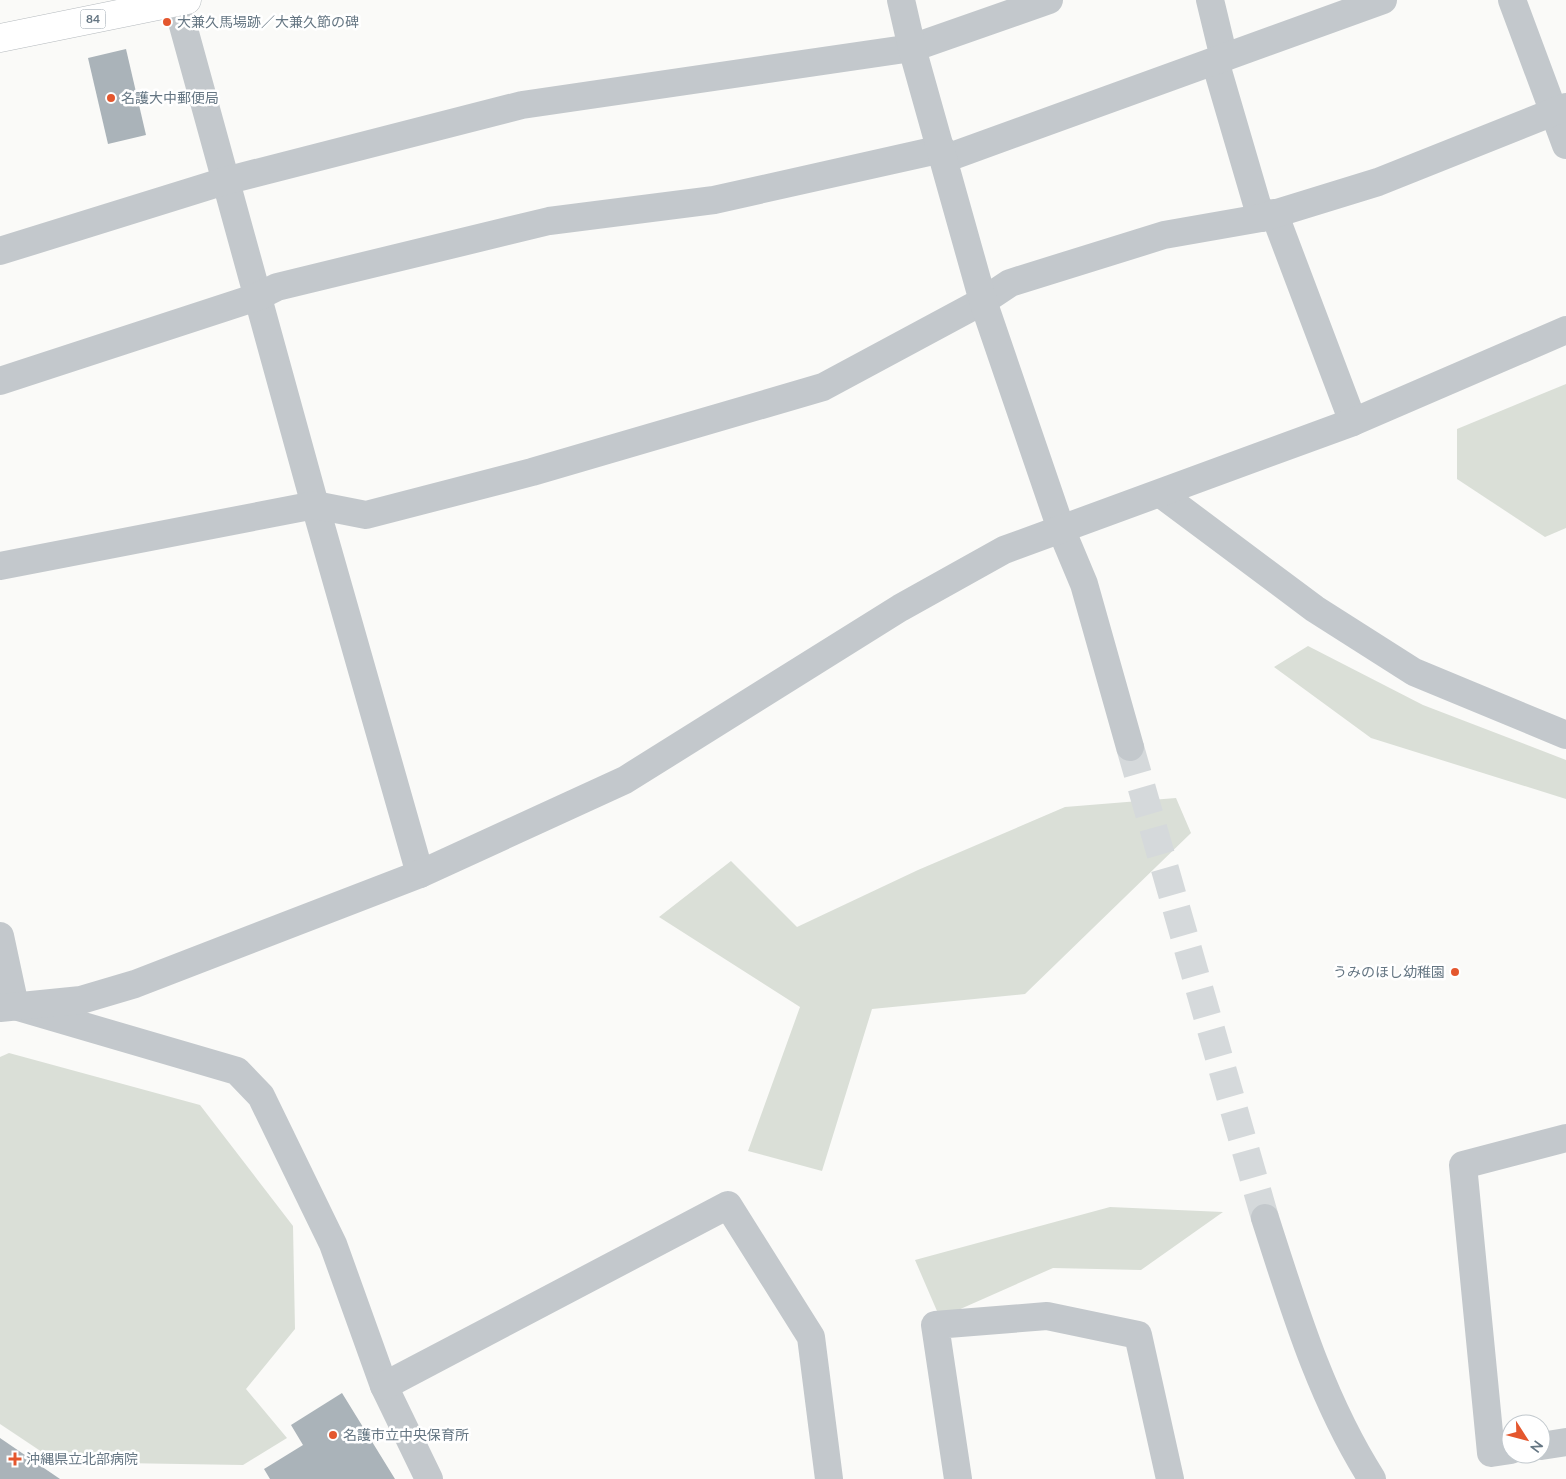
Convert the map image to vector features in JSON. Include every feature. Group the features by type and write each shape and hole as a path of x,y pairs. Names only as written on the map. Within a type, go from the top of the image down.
{"main road":[{"name":"84","path":"0,38 179,1"}],"street":[{"path":"901,0 912,48 983,301 1061,529 1084,584 1130,747"},
{"path":"0,250 225,181 522,105 912,48 1049,0"},
{"path":"1210,0 1219,59 1268,216 1353,422"},
{"path":"0,381 257,297 277,287 549,221 714,200 943,154 1219,59 1383,0"},
{"path":"1512,0 1560,110 1566,145"},
{"path":"179,1 257,297 420,874"},
{"path":"0,566 315,505 366,515 532,472 823,387 983,301 1010,283 1164,235 1268,216 1378,182 1560,110"},
{"path":"8,1007 81,1000 135,984 420,874 624,780 900,608 1004,550 1353,422 1566,330"},
{"path":"1161,494 1315,609 1414,672 1566,735"},
{"path":"0,936 8,1007"},
{"path":"8,1007 237,1071 261,1096 333,1244 384,1386 429,1479"},
{"path":"1501,1452 1491,1453 1463,1165 1566,1138"},
{"path":"384,1386 728,1205 811,1337 829,1479"},
{"path":"1265,1218 1306,1343 1331,1403 1372,1479"},
{"path":"958,1479 935,1325 1047,1316 1138,1335 1170,1479"},
{"path":"1551,1444 1566,1442"}],"shaded area":[{"path":"1566,384 1566,528 1545,537 1457,479 1457,429"},
{"path":"1308,646 1423,705 1566,760 1566,799 1371,738 1274,667"},
{"path":"1176,798 1191,833 1025,994 872,1009 822,1171 748,1151 800,1007 659,917 731,861 797,927 918,870 1065,807"},
{"path":"9,1053 200,1105 293,1226 295,1329 246,1389 287,1438 243,1465 57,1462 0,1424 0,1057"},
{"path":"1110,1207 1223,1212 1141,1270 1053,1268 940,1318 915,1260"}],"building":[{"path":"126,49 146,135 108,144 88,58"},
{"name":"名護市立中央保育所","path":"342,1393 395,1479 270,1479 264,1469 303,1445 291,1425"},
{"name":"沖縄県立北部病院","path":"0,1438 60,1479 0,1479"}],"tunnel":[{"path":"1130,747 1265,1218"}],"place":[{"name":"大兼久馬場跡／大兼久節の碑","path":"167,22"},
{"name":"名護大中郵便局","path":"111,98"},
{"name":"うみのほし幼稚園","path":"1455,972"},
{"name":"名護市立中央保育所","path":"333,1435"},
{"name":"沖縄県立北部病院","path":"15,1459"}]}
